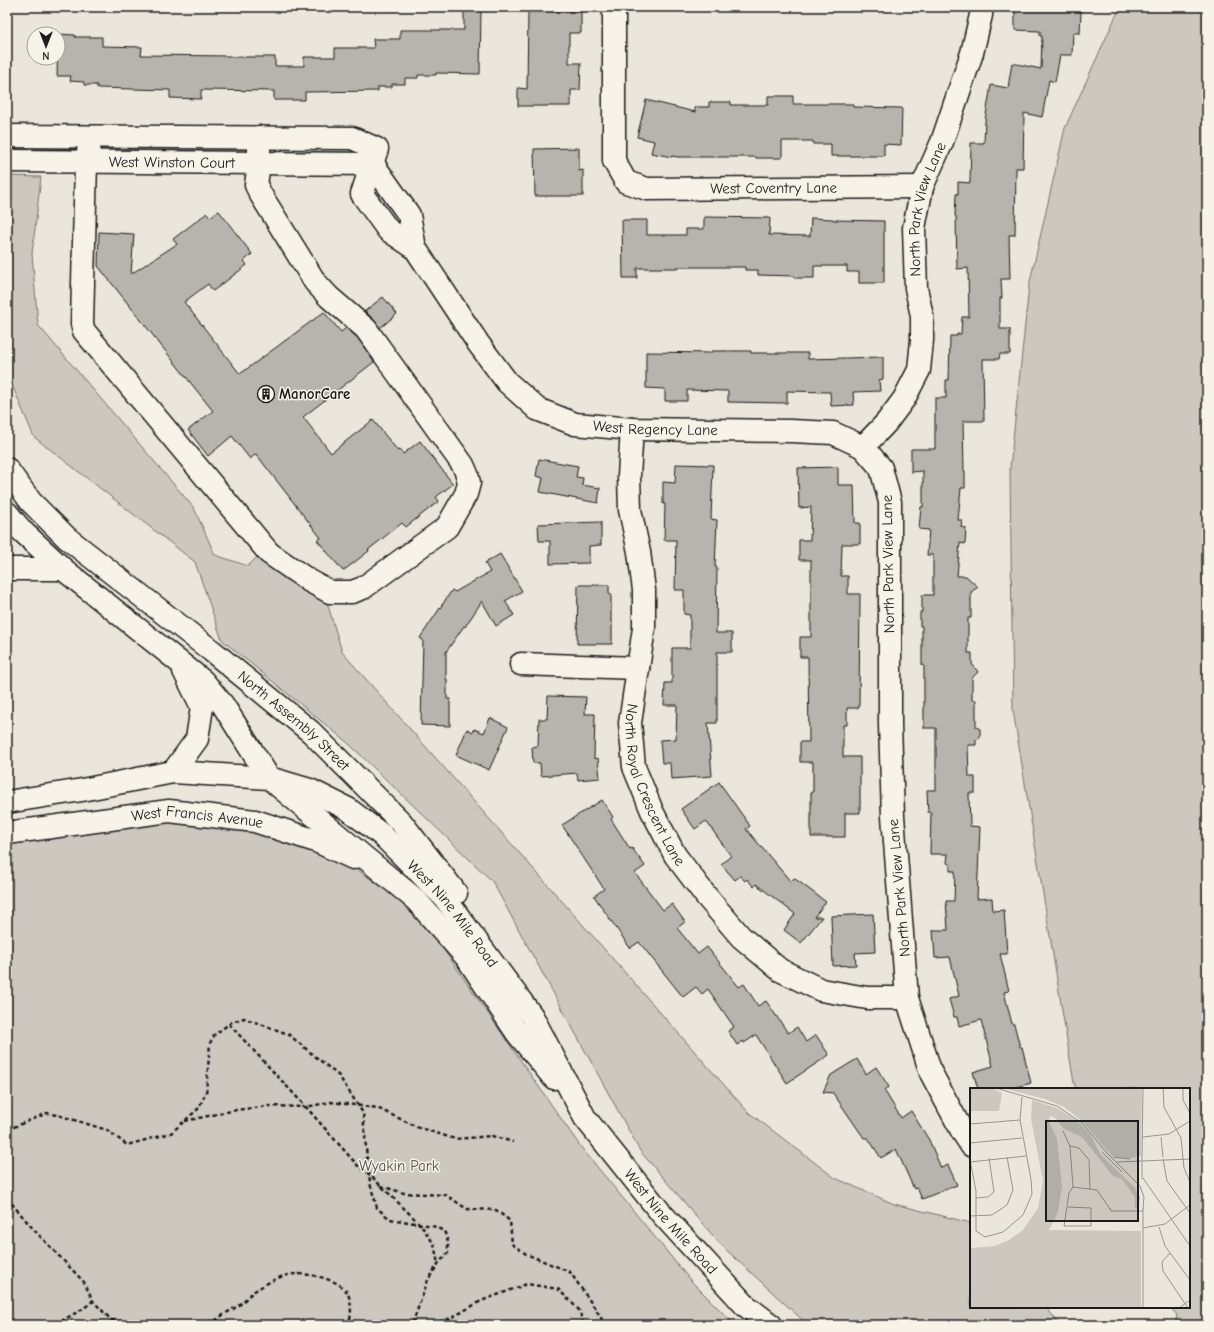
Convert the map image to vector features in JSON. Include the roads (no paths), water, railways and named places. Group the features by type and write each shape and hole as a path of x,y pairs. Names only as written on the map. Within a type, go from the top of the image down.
{"street":[{"name":"West Coventry Lane","path":"614,7 614,161 626,182 647,189 922,187"},
{"name":"North Park View Lane","path":"970,1143 931,1073 907,998 893,816 890,716 890,502 881,468 863,447 886,423 904,399 919,370 922,340 922,316 916,288 914,228 922,187 942,142 972,53 982,16 982,7"},
{"name":"West Winston Court","path":"7,136 352,138 375,156"},
{"name":"West Winston Court","path":"86,162 91,137"},
{"path":"86,162 82,324 84,331 270,553 308,580 330,592 352,592 363,588 447,527 466,494 469,483 463,465 366,329 328,297 315,282 260,195 256,185 259,163 259,137"},
{"name":"West Winston Court","path":"7,161 259,163 375,156"},
{"name":"West Regency Lane","path":"375,156 362,194 388,230 415,248 478,342 507,382 537,409 575,424 632,429 833,433 863,447"},
{"name":"North Royal Crescent Lane","path":"632,429 629,476 630,510 639,552 644,590 644,628 630,723 634,768 652,811 676,855 706,896 741,937 780,970 821,990 867,998 907,998"},
{"name":"North Assembly Street","path":"7,469 31,502 67,538 212,651 311,732 401,822 474,915 532,1016"},
{"path":"7,513 22,532 63,569 203,681 223,705 269,778"},
{"path":"7,569 63,569"},
{"path":"173,772 197,739 202,708 178,661"},
{"path":"521,664 638,668"},
{"path":"7,802 82,790 173,772 269,778"},
{"name":"West Nine Mile Road","path":"269,778 310,790 348,809 382,835 444,897 532,1016 580,1110"},
{"name":"West Nine Mile Road","path":"269,778 416,900 467,958 517,1033 661,1213 745,1304 771,1325"},
{"name":"West Francis Avenue","path":"7,833 169,811 256,821 316,841 380,870"}],"place":[{"name":"ManorCare","path":"266,394"}],"park label":[{"name":"Wyakin Park","path":"399,1166"}]}
